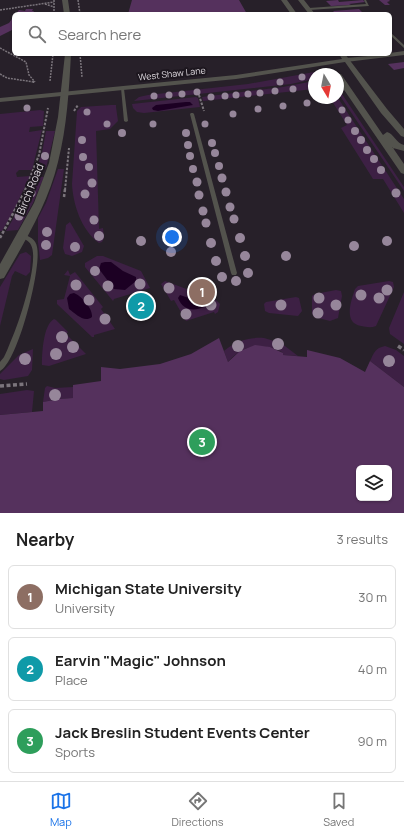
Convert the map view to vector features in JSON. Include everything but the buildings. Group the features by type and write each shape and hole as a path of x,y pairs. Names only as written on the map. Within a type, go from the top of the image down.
{"street":[{"path":"65,0 67,12"},
{"path":"284,0 293,12"},
{"path":"301,0 310,12"},
{"name":"West Shaw Lane","path":"392,54 404,53"},
{"path":"65,94 68,56"},
{"path":"323,56 332,68"},
{"name":"West Shaw Lane","path":"0,100 122,89 236,76 328,63 344,57 359,56"},
{"path":"344,57 384,111 404,134"},
{"path":"344,85 360,96 393,143 400,148 404,148"},
{"path":"344,85 401,164 404,171"},
{"name":"Birch Road","path":"0,274 22,236 49,178 60,134 65,94"}],"lane":[{"path":"310,12 368,5 364,0"},
{"path":"392,35 404,47"},
{"path":"122,89 126,121"},
{"path":"192,114 234,273"},
{"path":"0,368 10,354 34,273 36,249 32,241 22,236"}],"path":[{"path":"78,0 80,12"},
{"path":"0,10 54,1 54,12"},
{"path":"43,4 54,7"},
{"path":"0,48 12,54"},
{"path":"0,74 7,78 35,82 29,75 26,62 15,56"},
{"path":"50,81 53,56"},
{"path":"80,56 82,77"},
{"path":"199,95 204,111"},
{"path":"73,112 78,105"},
{"path":"0,238 18,206 32,174 42,141 48,108"},
{"path":"64,197 70,143"},
{"path":"398,346 404,350"},
{"path":"0,386 27,384"}],"shaded area":[{"path":"308,73 308,80 291,84 134,101 139,97 148,95 248,84"},
{"path":"308,82 308,90 203,101 202,97 283,87"},
{"path":"344,97 404,187 404,191 344,102"},
{"path":"198,98 200,107 144,113 137,112 133,108 132,104"},
{"path":"190,102 193,105 158,111 153,110 152,108 156,105"},
{"path":"334,104 342,104 404,199 404,213 383,179 373,179 341,128 347,125"},
{"path":"116,105 118,121 110,129 96,131 99,229 103,228 104,238 102,242 99,243 87,231 79,216 74,200 72,184 77,111 81,107"},
{"path":"40,110 44,111 43,126 30,127 29,132 42,130 32,170 19,170 16,173 17,177 30,176 12,214 2,231 0,231 0,114"},
{"path":"46,131 55,131 46,168 36,169 42,153"},
{"path":"58,169 64,169 52,255 48,258 40,260 38,218 46,203"},
{"path":"34,176 44,177 33,203 18,230 6,231 24,200"},
{"path":"70,222 84,246 82,252 72,256 65,254 63,248 66,225"},
{"path":"26,252 31,256 30,272 26,276 15,271 12,276 0,326 0,287 20,254"},
{"path":"97,256 103,256 141,271 150,288 114,299 113,301 85,267 85,263"},
{"path":"111,262 123,271 136,277 136,281 125,290 114,289 99,269 101,263"},
{"path":"68,270 70,275 75,272 103,307 101,309 115,329 94,335 94,337 92,337 57,304 57,300 64,299 70,276 64,275"},
{"path":"165,281 216,300 220,304 218,312 186,321 174,300 171,301 161,284"},
{"path":"389,281 393,282 394,287 376,326 367,327 355,324 350,316 350,305 355,289 358,286"},
{"path":"336,290 341,291 342,296 338,318 330,321 314,317 312,313 312,296 315,294"},
{"path":"404,292 404,344 390,334 389,328"},
{"path":"74,293 86,303 91,310 92,317 89,319 77,315 69,309 67,298 70,294"},
{"path":"180,295 203,303 206,306 194,310 186,308 178,298"},
{"path":"296,297 299,298 302,311 298,316 269,313 265,311 264,304 266,302"},
{"path":"54,319 68,332 66,334 86,354 49,366 42,365 45,333 50,322"},
{"path":"264,338 281,343 298,356 283,355 282,352 275,349 253,346 240,351 228,362 224,351 228,348 242,340"},
{"path":"385,346 396,350 404,356 404,387 370,361 377,350"},
{"path":"33,349 32,370 28,376 4,380 0,379 0,374 19,355"},
{"path":"47,386 55,388 73,387 73,398 43,402 45,388"},
{"path":"27,390 34,391 32,412 0,415 0,394"}],"place":[{"name":"Michigan State University","path":"202,292"},
{"name":"Earvin \"Magic\" Johnson","path":"141,306"},
{"name":"Jack Breslin Student Events Center","path":"202,442"}]}
